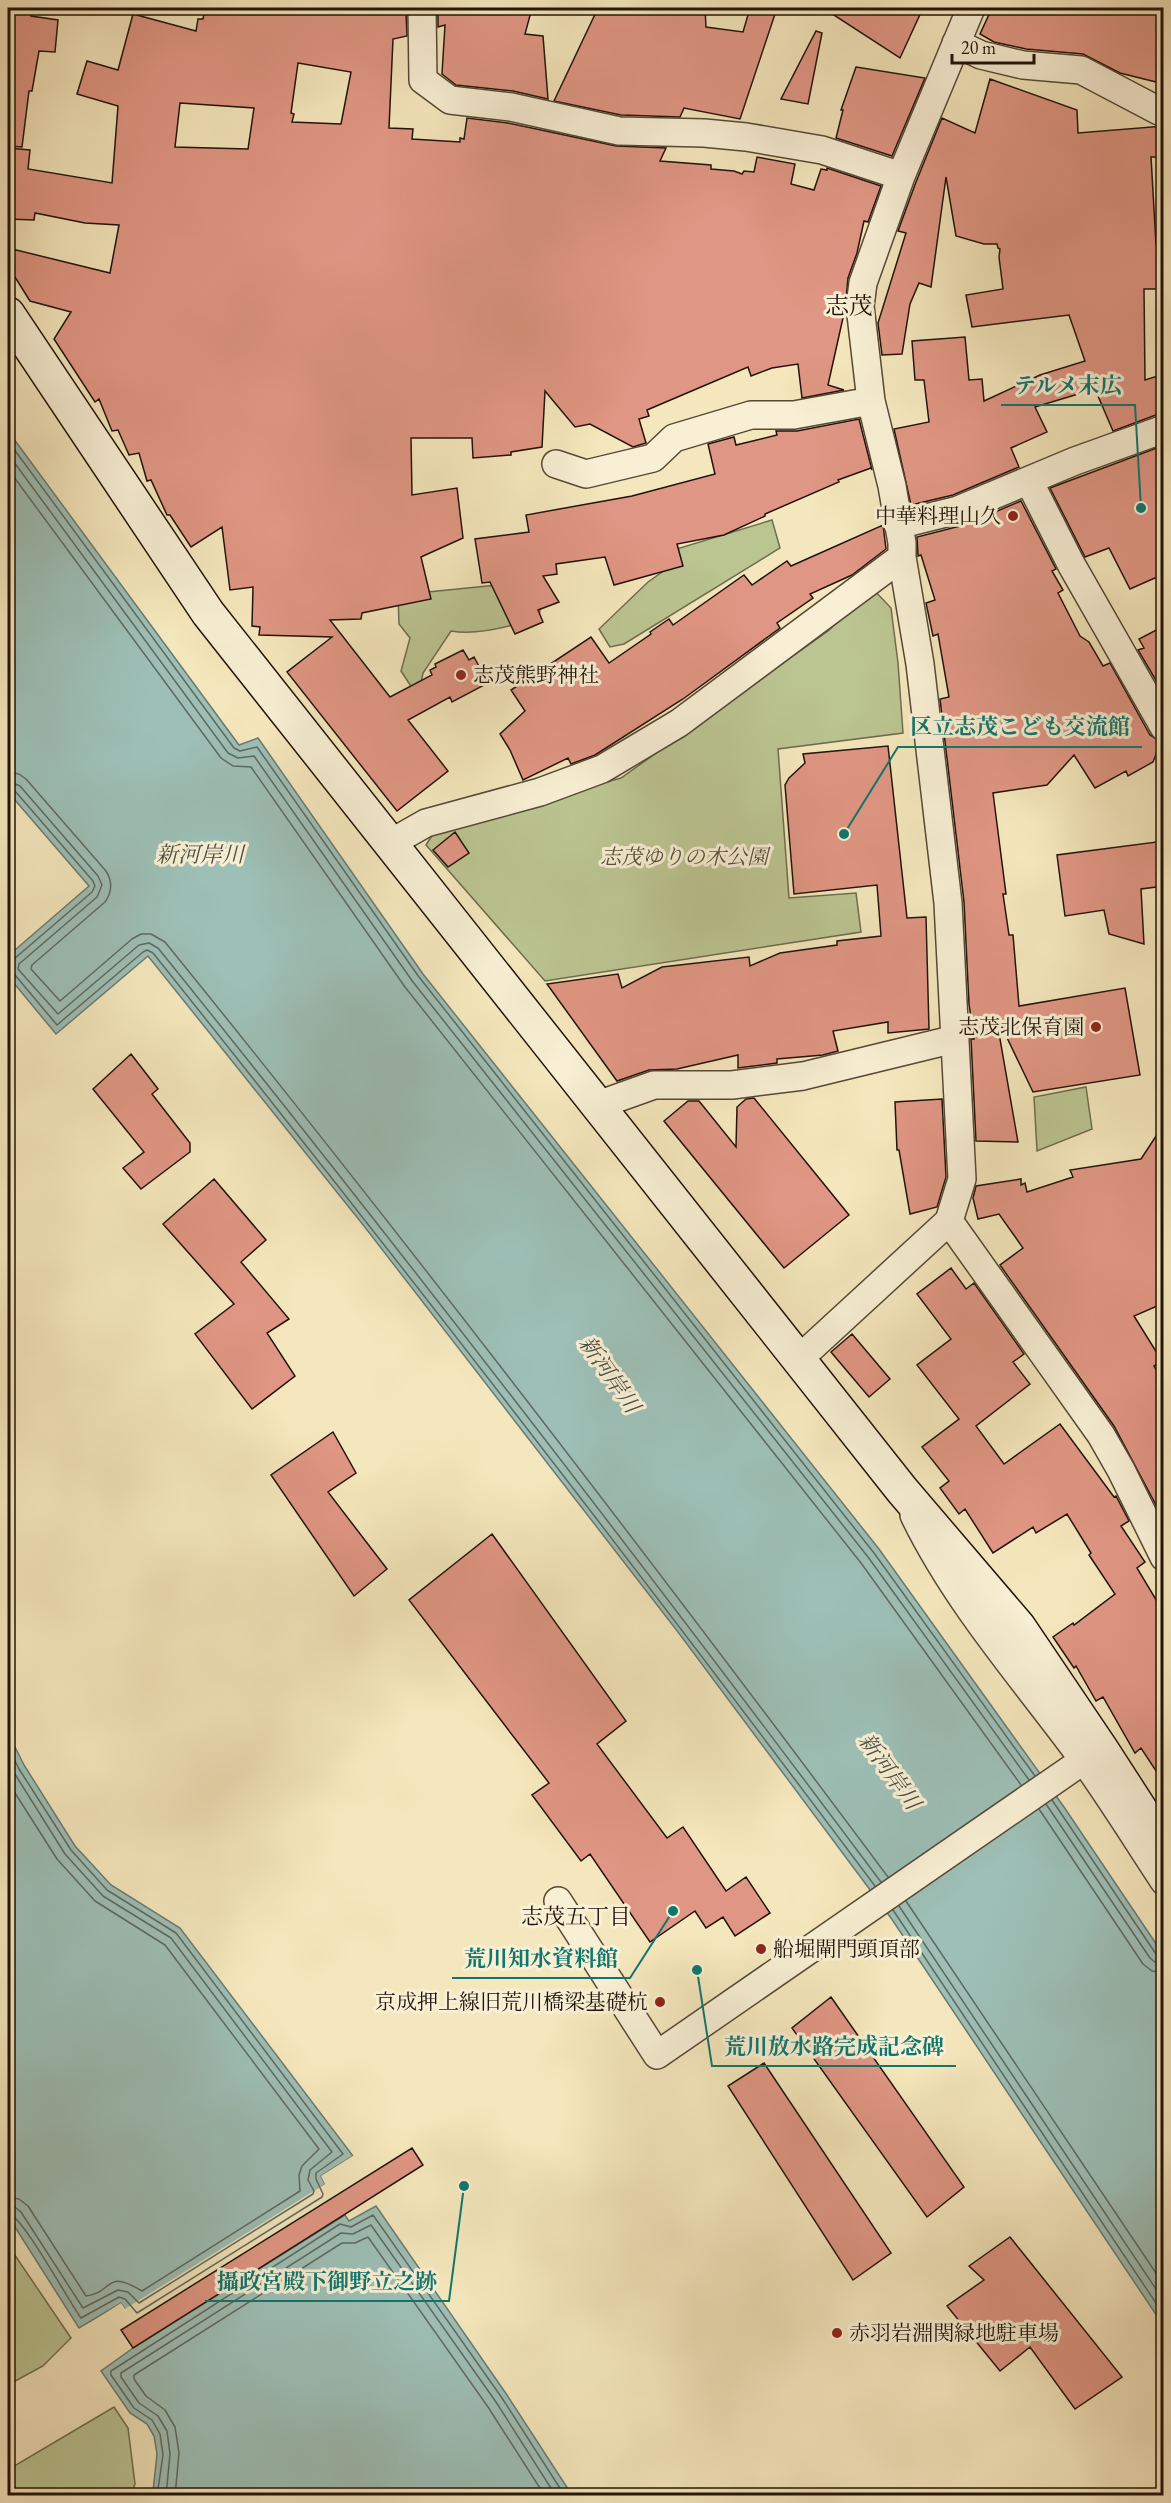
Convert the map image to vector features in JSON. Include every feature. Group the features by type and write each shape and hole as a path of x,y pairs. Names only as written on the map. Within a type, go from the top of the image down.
{"street":[{"path":"422,8 423,80 450,100 511,107 619,131 714,134 822,150 901,176"},
{"path":"800,1358 950,1221 962,1179 948,903 920,664 892,486 871,401 861,306 863,283 901,176 971,8"},
{"path":"956,43 981,55 1023,65 1081,70 1159,111 1164,110"},
{"path":"8,314 208,613 389,844 800,1358 902,1490 1018,1627 1164,1846"},
{"path":"556,464 586,474 653,458 674,438 751,415 794,415 871,401"},
{"path":"898,525 958,510 1164,429"},
{"path":"1029,481 1071,564 1164,727"},
{"path":"389,844 426,823 540,792 602,769 679,723 902,557"},
{"path":"598,1105 654,1085 732,1085 803,1076 955,1039"},
{"path":"950,1221 1101,1435 1164,1557"},
{"path":"902,1490 933,1555 1003,1654 1084,1761 1164,1881"},
{"path":"558,1901 657,2055 1084,1761"}],"green space":[{"path":"772,520 780,548 624,644 610,647 599,629 648,582 669,567 670,551"},
{"path":"527,582 543,589 539,617 484,631 451,631 423,673 418,697 401,671 410,638 399,624 398,595"},
{"name":"志茂ゆりの木公園","path":"873,589 891,608 903,733 778,749 789,898 856,893 861,932 545,981 426,845 433,834 512,808 621,778 828,631"},
{"path":"1086,1087 1092,1129 1037,1151 1034,1097"},
{"path":"8,2245 71,2338 43,2366 8,2385"},
{"path":"114,2407 128,2428 135,2484 131,2495 8,2495 8,2464 11,2468"}],"water":[{"name":"新河岸川","path":"8,431 239,745 258,738 423,974 879,1549 1064,1807 1163,1954 1163,2325 891,1918 678,1632 364,1226 148,956 56,1034 8,976 8,956 89,886 8,792"},
{"path":"8,1733 24,1765 75,1846 111,1885 180,1928 353,2156 321,2176 325,2184 133,2323 121,2303 79,2328 8,2216"},
{"path":"376,2206 507,2395 572,2495 149,2495 153,2491 157,2454 154,2436 147,2424 130,2413 101,2371 133,2348 345,2215 349,2221"}],"pier":[{"path":"356,2154 355,2158 325,2177 334,2196 131,2324 120,2307 78,2331 121,2303 125,2309 325,2184 321,2176"}],"building":[{"path":"8,8 32,8 31,16 58,20 55,52 39,51 32,91 29,91 22,147 8,146"},
{"path":"205,8 370,8 374,13 406,13 407,36 393,39 389,128 413,129 412,139 460,142 460,138 464,139 467,118 508,123 616,146 666,148 660,161 711,165 711,169 742,174 744,171 754,172 757,157 795,164 791,184 814,190 821,169 827,170 827,168 881,186 868,222 864,221 857,253 848,278 845,309 828,385 844,390 802,398 798,364 772,368 751,376 748,367 647,410 649,416 639,419 646,443 633,447 590,424 575,427 545,391 542,447 511,452 511,455 473,458 472,438 411,438 412,495 457,488 463,538 421,557 431,599 362,613 361,619 330,620 390,697 432,675 430,670 436,667 435,664 463,650 469,660 474,657 488,683 452,702 450,697 408,720 448,771 397,811 287,672 332,637 259,635 260,627 252,626 253,587 230,590 222,527 191,547 170,515 167,515 151,480 147,481 139,453 129,455 118,430 112,431 99,399 95,402 54,339 71,312 30,301 8,266 8,248 110,273 119,225 85,223 35,213 34,220 8,219 8,148 30,150 28,169 112,183 118,106 77,94 87,61 118,70 133,14 196,31 198,19 203,19","holes":["298,63 351,72 341,124 292,122 294,114 291,113","180,103 254,108 248,149 175,147"]},
{"path":"438,8 532,8 525,34 543,36 548,99 513,91 456,85 442,74 445,25 438,27 438,14 443,14"},
{"path":"598,8 705,8 706,27 743,32 750,8 777,8 740,119 684,108 680,117 621,115 554,101"},
{"path":"823,8 923,8 900,58"},
{"path":"992,8 1164,8 1164,84 1120,73 1083,54 1026,49 994,42 980,34"},
{"path":"816,31 822,33 808,104 781,99"},
{"path":"856,67 925,78 892,156 836,138 843,110 841,110"},
{"path":"990,79 1077,110 1078,133 1164,126 1164,157 1151,157 1156,244 1164,244 1164,289 1144,289 1145,380 1164,374 1164,412 1113,431 1095,389 1035,407 1047,432 1011,448 1019,467 953,495 911,505 894,429 929,422 924,380 915,380 912,341 965,337 969,380 982,379 984,401 1040,375 1085,361 1069,315 972,327 966,295 1003,289 1000,249 997,244 984,244 956,236 946,177 931,287 919,283 910,304 902,354 882,355 878,323 906,233 898,231 916,182 942,118 975,133"},
{"path":"859,419 872,470 871,468 838,480 839,482 765,514 724,535 677,544 683,566 614,585 605,557 556,564 557,574 543,576 559,602 538,610 543,622 515,634 490,582 482,583 475,539 529,532 526,515 632,496 715,474 708,444 734,437 736,445 777,435 776,431 797,431"},
{"path":"1162,446 1164,574 1130,589 1109,548 1085,557 1050,488"},
{"path":"1021,501 1056,569 1052,571 1063,590 1058,593 1080,636 1089,642 1103,666 1110,663 1150,735 1161,742 1153,762 1128,776 1126,771 1095,788 1074,755 1047,785 993,793 1006,894 1003,894 1009,935 1013,935 1019,1006 1125,988 1140,1075 1033,1092 999,1021 997,1022 1018,1142 976,1141 971,1039 974,1039 969,1004 964,902 940,699 949,697 938,634 933,636 926,603 935,600 921,555 918,556 917,537 964,525"},
{"path":"883,525 886,549 852,575 810,594 813,598 777,623 780,628 683,699 595,755 571,764 568,758 523,780 500,734 525,711 511,690 591,637 609,663 669,619 673,625 744,575 752,585 787,561 791,566"},
{"path":"1164,626 1164,694 1138,650 1144,648 1139,639"},
{"path":"888,746 907,918 926,917 929,1029 888,1033 888,1022 833,1031 838,1051 823,1055 777,1059 777,1063 738,1068 738,1055 677,1069 649,1070 617,1081 547,984 618,974 622,988 662,967 749,957 750,966 780,953 837,945 837,941 881,936 877,885 794,894 785,785 805,763 803,754"},
{"path":"455,832 469,853 448,867 433,850"},
{"path":"1164,841 1164,886 1141,889 1144,944 1109,934 1104,910 1065,916 1057,855"},
{"path":"131,1054 158,1089 152,1094 190,1143 190,1152 141,1189 123,1168 144,1152 93,1089"},
{"path":"754,1098 849,1215 784,1268 664,1121 688,1101 699,1101 736,1147 737,1107 746,1099"},
{"path":"942,1099 946,1177 937,1207 910,1214 899,1150 897,1150 895,1102"},
{"path":"1164,1124 1164,1303 1134,1316 1162,1361 1154,1366 1164,1384 1164,1500 1156,1505 1114,1426 1000,1265 1023,1248 999,1214 978,1219 973,1198 976,1186 1021,1179 1021,1185 1025,1183 1027,1192 1073,1177 1070,1170 1141,1159"},
{"path":"214,1179 266,1240 241,1262 289,1319 267,1333 295,1376 252,1409 195,1334 234,1304 163,1224"},
{"path":"951,1268 966,1289 974,1283 1024,1354 1013,1362 1030,1384 976,1426 1004,1464 1060,1424 1114,1497 1116,1496 1129,1521 1121,1526 1145,1562 1137,1568 1164,1613 1164,1783 1141,1748 1135,1753 1103,1697 1096,1701 1076,1666 1074,1668 1053,1637 1073,1623 1074,1625 1115,1594 1089,1555 1091,1553 1067,1514 1036,1533 1033,1527 993,1553 965,1509 959,1514 940,1488 949,1481 922,1447 959,1419 917,1365 951,1339 917,1294"},
{"path":"852,1334 890,1379 869,1397 831,1352"},
{"path":"333,1432 356,1473 328,1492 387,1569 354,1596 271,1475"},
{"path":"492,1534 626,1721 597,1744 667,1838 683,1827 726,1891 746,1877 770,1913 735,1936 723,1917 706,1928 695,1911 650,1942 590,1854 581,1861 532,1795 549,1783 409,1600"},
{"path":"831,1997 964,2187 927,2217 792,2028"},
{"path":"764,2063 891,2253 853,2280 728,2086"},
{"path":"412,2148 423,2165 133,2348 121,2330"},
{"path":"1010,2237 1122,2377 1075,2409 1030,2347 1000,2371 947,2306 984,2280 969,2266"}],"place":[{"name":"テルメ末広","path":"1141,508"},
{"name":"中華料理山久","path":"1013,516"},
{"name":"志茂熊野神社","path":"461,675"},
{"name":"区立志茂こども交流館","path":"844,834"},
{"name":"志茂北保育園","path":"1096,1027"},
{"name":"荒川知水資料館","path":"673,1911"},
{"name":"船堀閘門頭頂部","path":"761,1949"},
{"name":"荒川放水路完成記念碑","path":"697,1970"},
{"name":"京成押上線旧荒川橋梁基礎杭","path":"660,2002"},
{"name":"攝政宮殿下御野立之跡","path":"464,2186"},
{"name":"赤羽岩淵関緑地駐車場","path":"837,2333"}],"district":[{"name":"志茂","path":"849,306"},
{"name":"志茂五丁目","path":"576,1916"}]}
